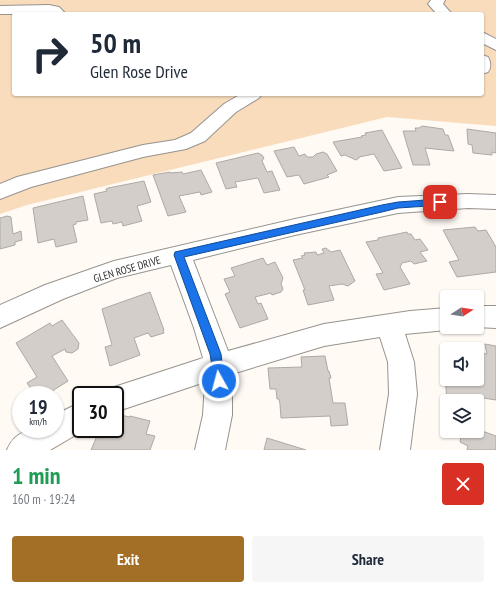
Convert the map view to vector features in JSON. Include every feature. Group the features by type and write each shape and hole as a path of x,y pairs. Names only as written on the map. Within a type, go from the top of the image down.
{"street":[{"path":"422,12 427,5 436,2 444,12"},
{"path":"0,10 54,10 56,12"},
{"path":"0,20 12,18"},
{"path":"484,38 496,46"},
{"path":"0,192 30,180 143,152 179,145 198,137 230,108 250,96"},
{"name":"GLEN ROSE DRIVE","path":"0,317 54,292 114,270 398,205 468,201 496,202"},
{"path":"179,255 216,354 219,381 218,415 210,450"},
{"path":"484,317 496,317"},
{"path":"124,396 217,366 324,335 389,325 440,320"},
{"path":"389,325 401,362 403,394 395,450"},
{"path":"22,450 72,421"}],"shaded area":[{"path":"0,0 496,0 496,126 387,117 27,205 0,214"}],"building":[{"path":"422,126 443,129 445,135 448,135 454,151 425,148 430,165 413,165 403,131 416,131 415,128"},
{"path":"467,129 496,133 496,153 492,152 492,155 473,153 472,145 468,144"},
{"path":"382,130 402,168 384,171 374,154 359,157 356,160 345,155 341,156 333,142 362,137 361,136 366,135 365,133"},
{"path":"294,147 299,156 305,154 307,157 313,157 316,154 323,152 327,154 337,171 327,175 329,177 304,184 299,175 287,177 274,151"},
{"path":"258,153 264,158 262,161 267,172 272,171 280,190 264,193 258,178 235,182 237,187 226,189 216,163"},
{"path":"201,170 212,192 201,195 200,192 179,196 186,212 168,216 153,175 170,172 182,172 183,174"},
{"path":"144,181 151,202 137,206 142,221 123,226 122,222 113,224 112,221 101,223 94,194 107,191 106,189 108,188"},
{"path":"83,196 88,220 76,222 76,224 73,225 77,242 56,247 54,239 38,243 33,208"},
{"path":"7,216 11,217 13,234 21,231 22,240 15,242 15,245 0,249 0,218"},
{"path":"475,227 478,231 486,230 496,247 496,272 457,277 449,262 459,260 443,230"},
{"path":"407,232 408,234 411,234 415,240 420,239 428,250 420,252 427,261 414,264 411,261 402,263 400,267 410,284 384,290 376,274 383,273 366,242"},
{"path":"326,248 331,252 340,250 355,281 348,286 342,284 329,286 334,300 308,305 303,290 305,290 293,260 303,258 301,256 305,255 304,253 316,252 317,255 324,253 322,249"},
{"path":"263,258 267,265 275,262 283,278 281,284 283,289 281,292 272,295 271,293 255,297 258,304 261,303 268,319 240,328 225,294 230,292 224,279 235,276 231,268"},
{"path":"150,292 164,333 151,337 148,333 134,338 140,355 110,366 105,347 112,345 102,309"},
{"path":"62,320 79,343 78,349 72,353 66,352 65,349 52,356 68,381 60,386 29,386 27,383 37,377 16,343 50,323 52,326"},
{"path":"485,344 496,346 496,400 484,398 484,394 446,394 446,386 484,386 484,354 487,354"},
{"path":"325,356 331,378 329,378 333,403 345,403 348,425 331,426 330,416 281,418 280,404 279,399 277,399 276,389 270,389 268,368 302,367 301,357"},
{"path":"124,416 150,421 146,434 155,436 150,450 91,450 96,438 124,438"},
{"path":"484,432 496,436 496,450 467,450 468,446 460,442 461,438 484,438"},
{"path":"267,438 306,450 264,450"}],"route":[{"path":"219,381 216,354 179,255 382,208 398,205 440,202"}]}
